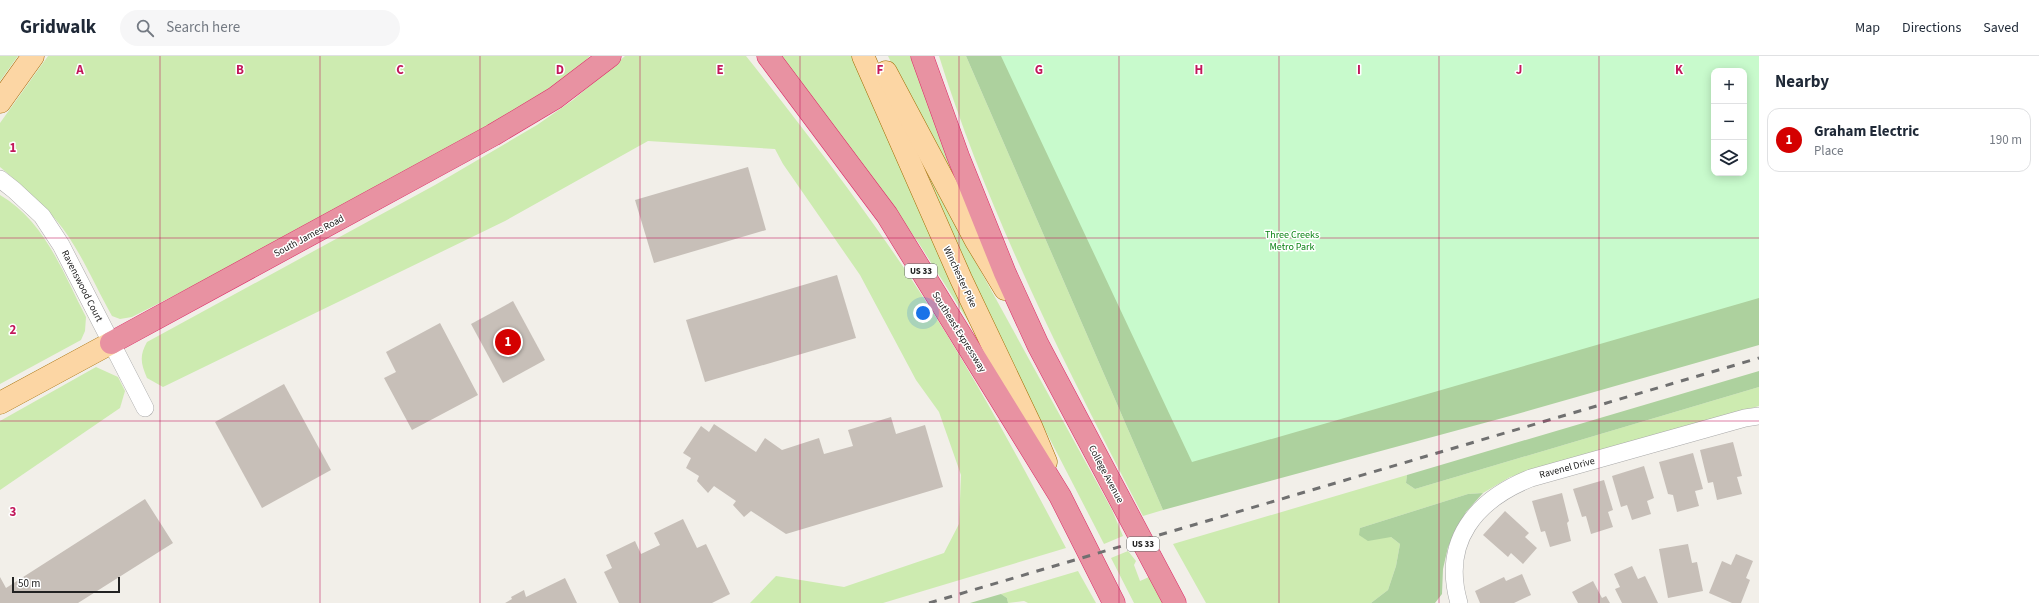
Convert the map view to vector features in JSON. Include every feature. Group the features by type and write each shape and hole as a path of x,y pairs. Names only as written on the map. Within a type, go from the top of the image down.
{"highway":[{"name":"South James Road","path":"111,343 493,135 555,98 610,56"},
{"name":"Southeast Expressway","path":"768,56 887,215 1060,496"},
{"name":"US 33","path":"922,56 961,164 1005,273 1038,345"},
{"name":"College Avenue","path":"1038,345 1175,603"},
{"name":"US 33","path":"1060,496 1114,603"}],"main road":[{"path":"0,102 33,56"},
{"name":"Winchester Pike","path":"864,56 961,279 1031,426 1060,496"},
{"path":"878,56 897,96 976,240 1038,345"},
{"name":"South James Road","path":"0,403 111,343"}],"street":[{"name":"Ravenswood Court","path":"0,179 42,216 61,245 145,408"},
{"name":"Ravenel Drive","path":"1459,603 1454,578 1454,562 1458,548 1471,519 1483,506 1498,494 1531,478 1745,418 1759,416"}],"green space":[{"path":"0,56 18,56 0,81"},
{"path":"48,56 590,56 576,70 537,98 364,199 132,317 120,319 112,316 79,253 64,230 36,199 0,167 0,123"},
{"path":"625,56 746,56 845,185 902,265 988,404 1066,548 883,603 750,603 776,576 844,587 944,553 959,524 961,475 939,412 916,380 860,275 783,164 775,149 648,141 505,221 163,387 147,378 143,368 142,356 147,342 435,185 537,125 573,100"},
{"path":"781,56 854,56 975,332 918,242"},
{"path":"888,56 913,56 959,185 905,91"},
{"path":"939,56 966,56 1163,510 1143,516 1086,404 1005,233 959,116"},
{"name":"Three Creeks Metro Park","path":"966,56 1759,56 1759,345 1510,416 1163,510"},
{"name":"Three Creeks Metro Park","path":"1001,56 1759,56 1759,298 1192,462"},
{"path":"919,159 1112,510 1123,536 1104,544 976,296"},
{"path":"0,195 16,206 41,233 61,266 86,317 85,331 81,340 0,384"},
{"path":"96,367 118,377 125,391 120,408 0,490 0,421"},
{"path":"1759,371 1759,387 1415,489 1406,483 1407,475"},
{"path":"1759,387 1759,406 1510,477 1483,493 1468,494 1360,528 1391,537 1400,544 1396,566 1388,590 1371,603 1206,603 1173,544 1407,475 1406,483 1415,489"},
{"path":"1483,493 1466,512 1448,547 1443,569 1442,594 1435,603 1371,603 1388,590 1396,566 1400,544 1391,537 1368,541 1359,535 1360,528 1468,494"},
{"path":"1128,551 1136,561 1134,565 1140,581 1149,577 1163,603 1134,603 1111,558"},
{"path":"1078,571 1096,603 1028,603 1024,601 1008,603 1007,598 1001,594"},
{"path":"1001,594 1007,598 1008,603 970,603"}],"building":[{"path":"748,167 766,230 654,263 635,200"},
{"path":"837,275 856,338 705,382 686,320"},
{"path":"513,301 545,360 503,383 471,324"},
{"path":"440,323 478,395 412,430 384,378 396,372 386,352"},
{"path":"284,384 331,470 262,508 215,422"},
{"path":"891,417 896,434 925,425 943,487 786,534 751,511 744,517 733,505 736,501 714,486 708,493 697,481 699,476 686,468 691,458 683,453 701,426 709,432 714,424 756,452 765,438 782,450 819,438 824,454 853,446 848,430"},
{"path":"1733,442 1742,476 1737,477 1742,494 1717,500 1713,482 1708,483 1700,450"},
{"path":"1693,453 1703,489 1695,491 1699,506 1677,512 1673,495 1668,494 1659,462"},
{"path":"1644,466 1654,498 1647,501 1651,514 1632,520 1627,505 1621,507 1612,476"},
{"path":"1604,480 1613,510 1608,512 1613,527 1591,534 1586,516 1582,517 1573,489"},
{"path":"1562,493 1569,521 1567,523 1571,541 1550,547 1545,531 1541,532 1532,501"},
{"path":"145,499 173,543 78,603 0,603 0,577 6,588"},
{"path":"1505,511 1529,533 1525,537 1537,548 1523,564 1511,553 1508,557 1483,535"},
{"path":"683,519 697,548 706,544 730,594 712,603 619,603 604,572 612,568 606,555 635,541 641,554 660,545 654,533"},
{"path":"1688,544 1692,563 1697,562 1703,591 1668,598 1659,549"},
{"path":"1736,554 1753,561 1746,578 1750,580 1741,603 1732,603 1709,593 1722,561 1731,565"},
{"path":"1632,566 1638,579 1645,576 1658,603 1622,603 1615,589 1620,587 1614,574"},
{"path":"1522,574 1531,595 1514,603 1480,603 1475,591 1504,577 1506,581"},
{"path":"565,578 577,603 505,603 512,599 511,597 524,590 526,597"},
{"path":"1593,581 1602,598 1606,596 1610,603 1578,603 1572,592"}],"railway":[{"path":"929,603 1759,358"}],"place":[{"name":"Graham Electric","path":"508,342"}]}
